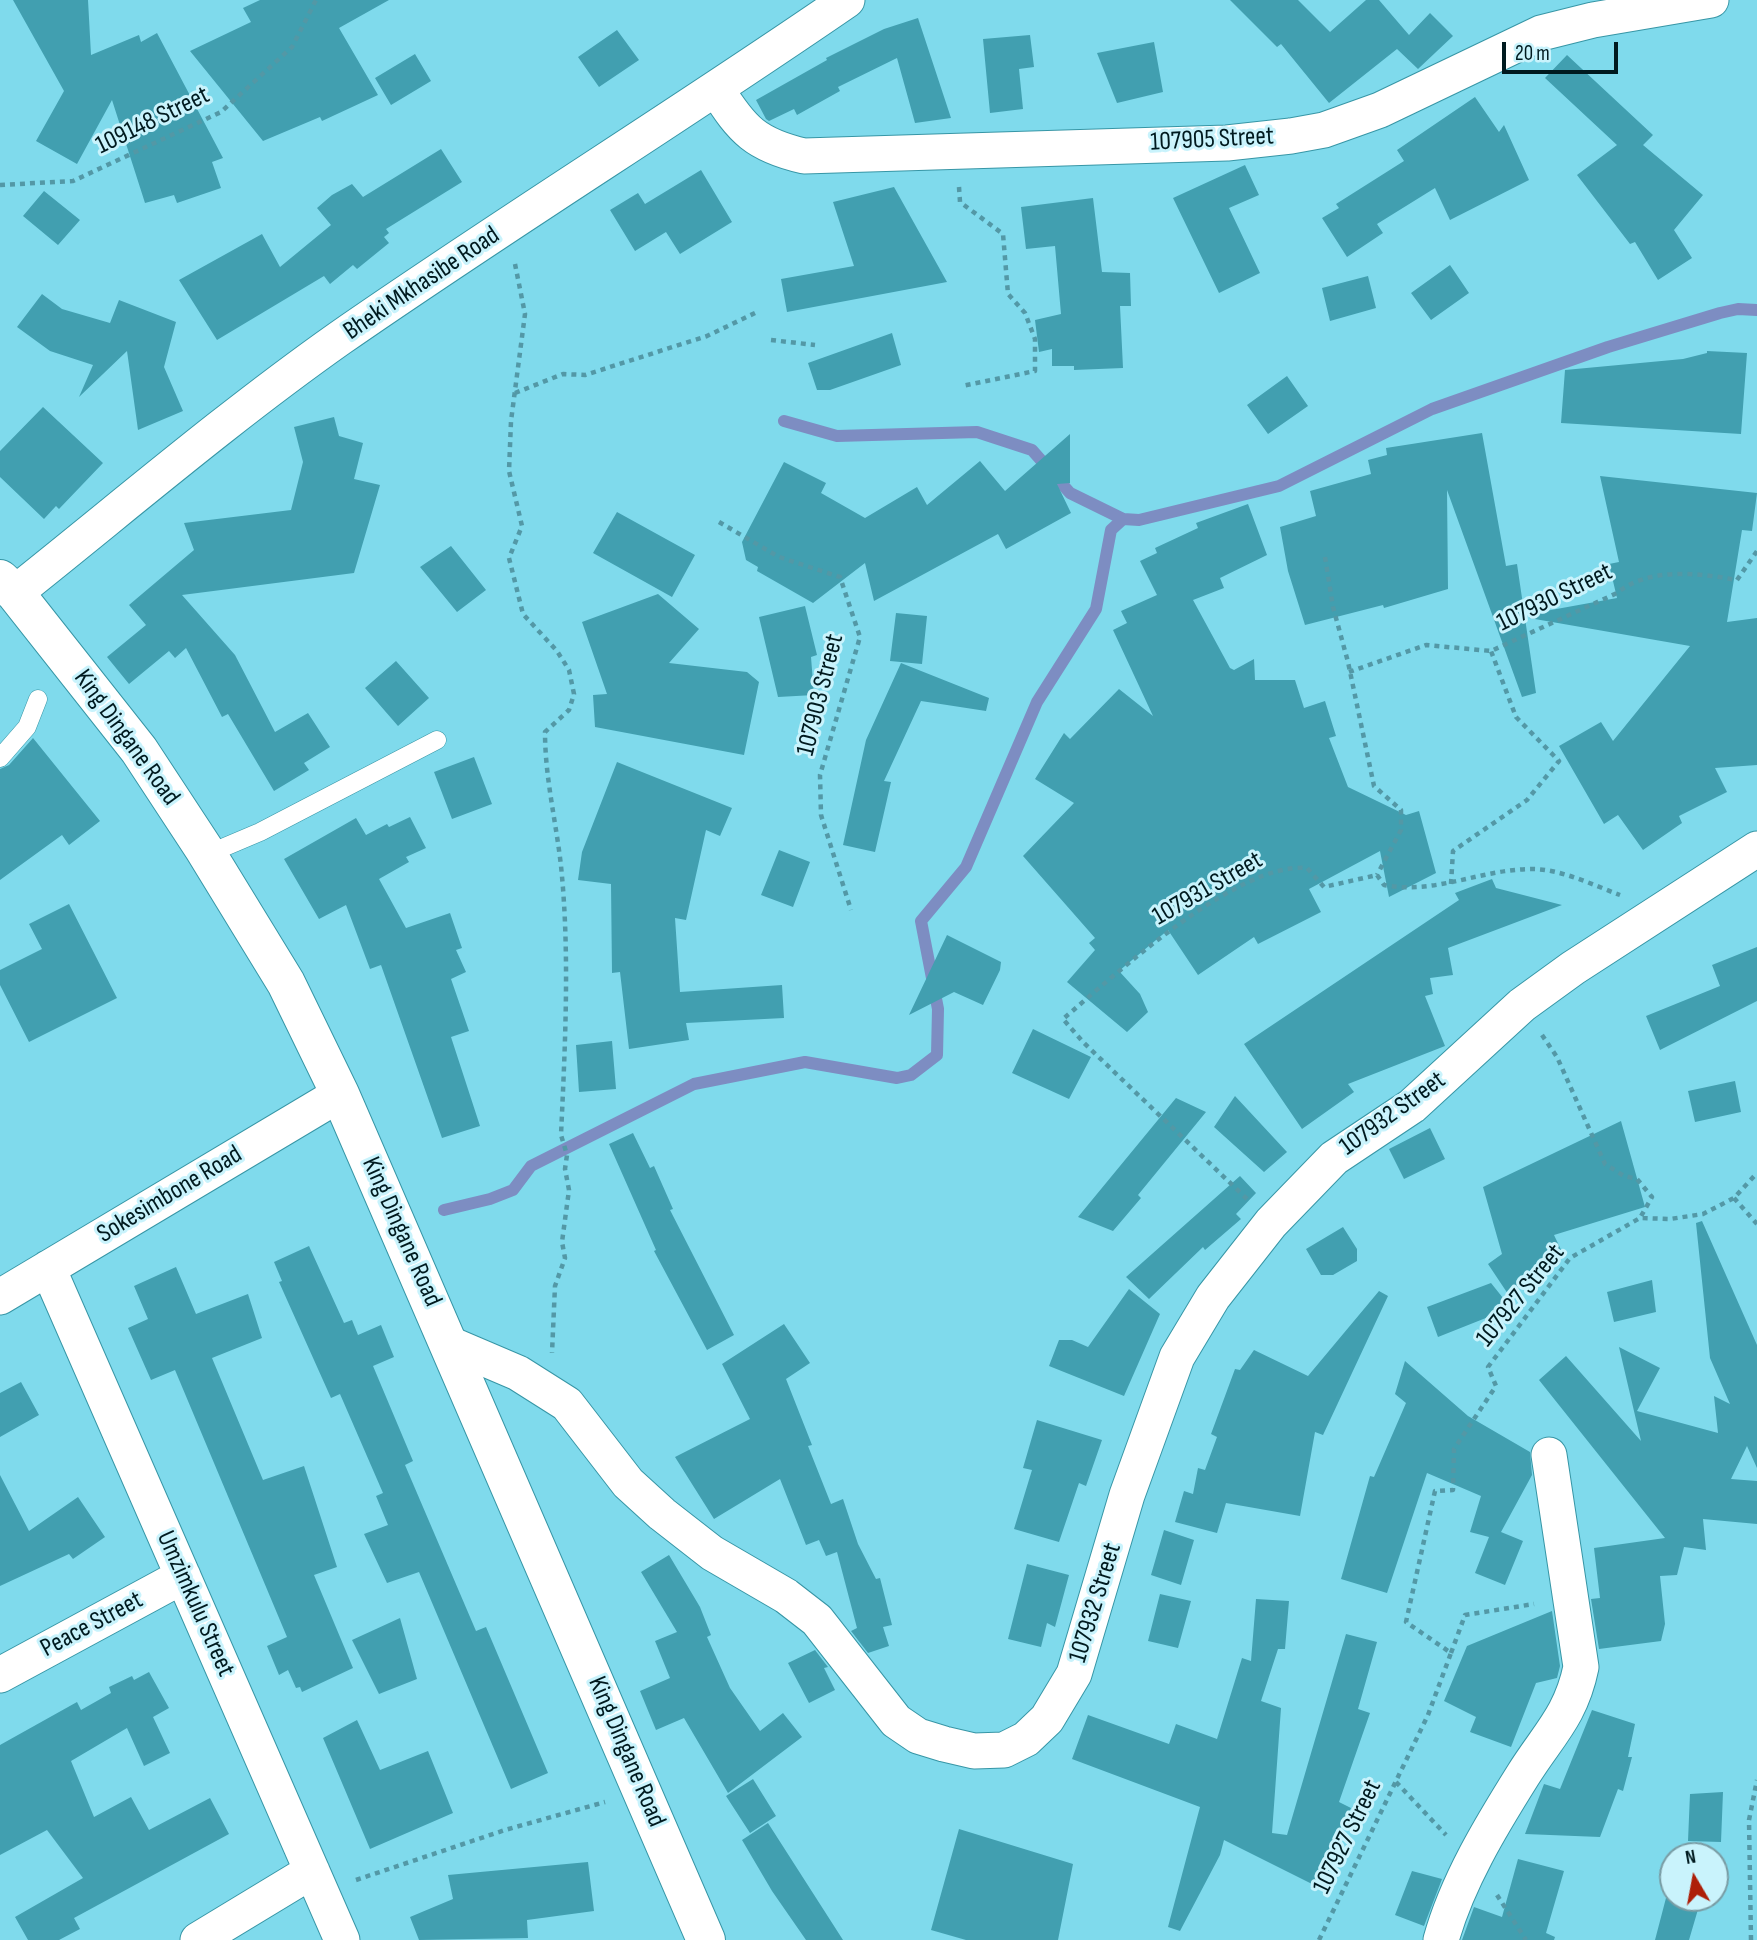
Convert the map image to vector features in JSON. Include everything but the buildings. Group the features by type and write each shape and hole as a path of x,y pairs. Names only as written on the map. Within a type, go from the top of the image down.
{"street":[{"name":"Bheki Mkhasibe Road","path":"8,586 340,338 717,90 847,0"},
{"name":"107905 Street","path":"717,90 739,127 781,150 804,156 1227,142 1324,130 1380,110 1541,33 1593,20 1711,0"},
{"name":"King Dingane Road","path":"8,586 139,750 208,854 286,983 340,1094 450,1344 706,1940"},
{"name":"107932 Street","path":"567,1404 628,1483 662,1514 712,1553 786,1596 817,1620 896,1721 918,1735 974,1751 1004,1749 1026,1739 1047,1719 1074,1674 1127,1495 1177,1357 1213,1297 1271,1223 1334,1157 1412,1106 1522,1005 1573,968 1757,849"},
{"name":"Sokesimbone Road","path":"0,1297 340,1094"},
{"name":"Umzimkulu Street","path":"48,1268 342,1940"},
{"path":"450,1344 518,1373 567,1404"},
{"path":"1440,1940 1448,1913 1471,1865 1523,1775 1558,1726 1575,1696 1581,1667 1573,1598 1549,1455"},
{"name":"Peace Street","path":"0,1675 183,1576"},
{"path":"198,1940 316,1881"}],"lane":[{"path":"0,758 27,727 38,699"},
{"path":"208,854 260,832 437,740"}],"path":[{"name":"109148 Street","path":"0,185 73,181 221,112 292,47 316,0"},
{"path":"955,151 960,202 1003,234 1008,294 1025,313 1035,339 1035,371 962,386"},
{"path":"496,235 516,266 525,314 514,393 509,471 522,526 509,558 510,573 523,614 557,651 569,670 574,694 569,710 545,732 545,762 561,866 564,939 561,1135 568,1155 565,1169 569,1189 562,1242 565,1258 555,1286 555,1342 551,1358 567,1404"},
{"path":"514,393 563,374 585,376 707,336 755,313"},
{"path":"771,340 815,345"},
{"name":"107903 Street","path":"719,522 779,557 840,577 860,637 820,775 821,815 851,910"},
{"name":"107930 Street","path":"1451,884 1453,851 1527,800 1559,761 1516,717 1491,650 1617,593 1632,580 1660,575 1707,574 1737,580 1757,551"},
{"path":"1325,557 1333,607 1374,786 1401,810 1401,830 1377,875 1384,885 1406,890 1451,884 1494,872 1535,869 1560,874 1666,910"},
{"path":"1349,671 1426,645 1491,650"},
{"name":"107931 Street","path":"1271,1223 1084,1043 1063,1019 1144,949 1204,908 1258,879 1287,866 1307,868 1324,887 1377,875"},
{"path":"1522,1005 1557,1057 1605,1164 1624,1176 1637,1179 1652,1197 1640,1217 1670,1219 1703,1214 1734,1198 1757,1173"},
{"path":"1734,1198 1757,1224"},
{"name":"107927 Street","path":"1319,1940 1429,1715 1451,1653 1406,1622 1435,1492 1453,1490 1454,1449 1496,1386 1488,1367 1570,1258 1640,1217"},
{"path":"1451,1653 1465,1615 1573,1598"},
{"path":"1751,1940 1749,1820 1757,1780"},
{"path":"316,1881 642,1791"}],"waterway":[{"path":"784,421 837,436 977,432 1032,450 1070,493 1123,519 1139,520 1279,486 1432,409 1608,347 1720,313 1738,309 1757,310"},
{"path":"444,1210 490,1199 513,1190 531,1166 694,1084 805,1062 897,1078 911,1075 937,1055 938,1009 921,921 966,867 1037,702 1096,609 1111,530 1123,519"}]}
